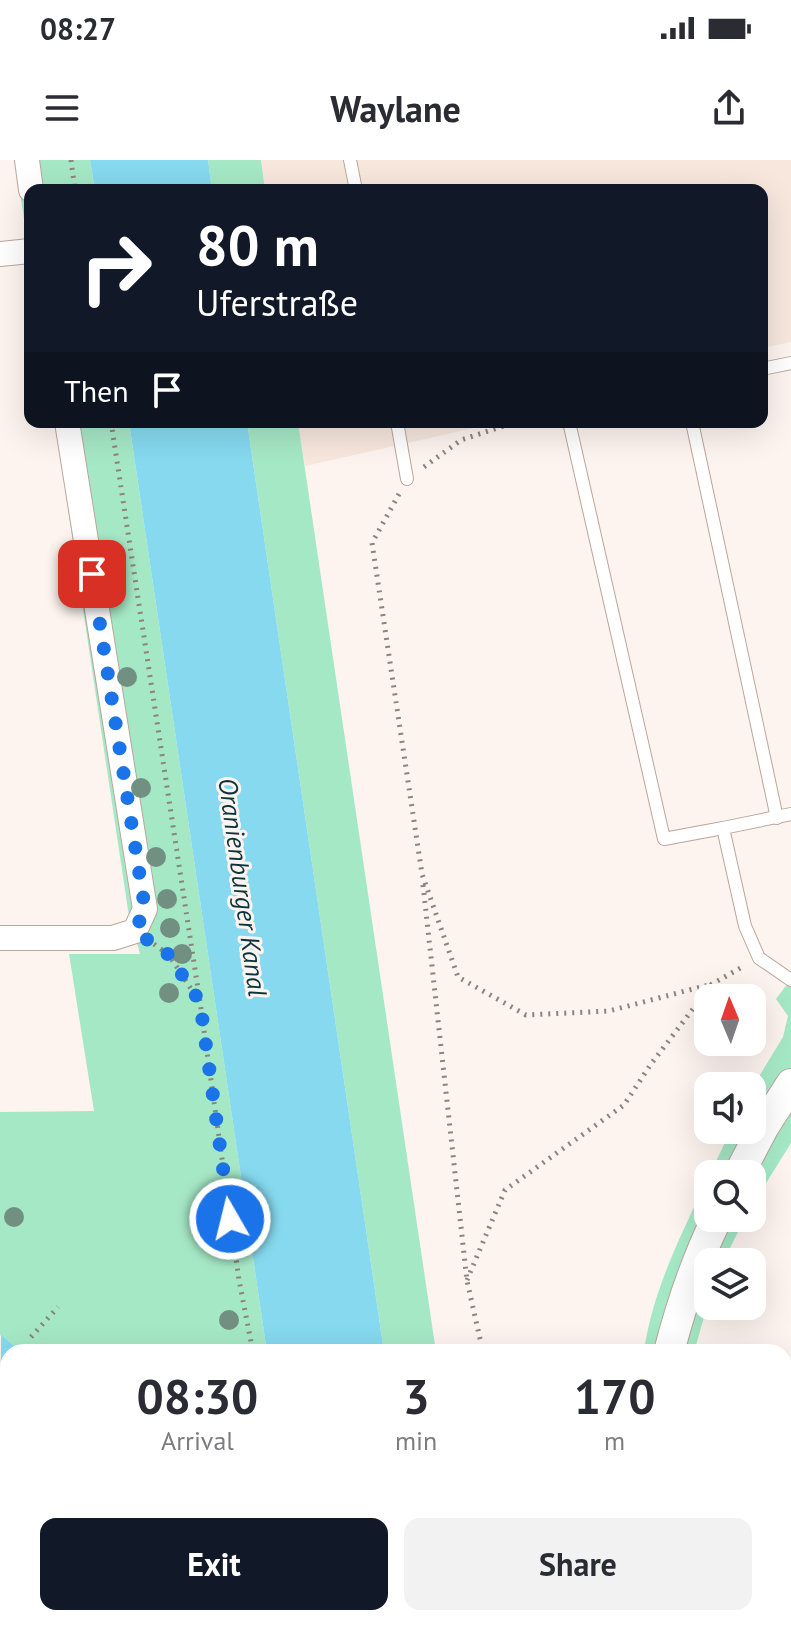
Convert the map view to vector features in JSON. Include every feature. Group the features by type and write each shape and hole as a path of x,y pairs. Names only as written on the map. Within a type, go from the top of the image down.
{"street":[{"path":"27,160 30,184"},
{"path":"0,254 24,252"},
{"path":"0,938 113,938 135,931 145,909 68,428"},
{"path":"746,1160 791,1084"},
{"path":"671,1344 680,1306 710,1232"}],"lane":[{"path":"350,160 355,184"},
{"path":"768,368 791,363"},
{"path":"398,428 407,479"},
{"path":"570,428 664,839 791,814"},
{"path":"693,428 777,818"},
{"path":"723,828 745,926 759,958 791,980"}],"path":[{"path":"71,160 74,184"},
{"path":"112,428 251,1344"},
{"path":"481,1344 467,1281 422,874 372,543 407,479 461,440 498,428"},
{"path":"422,874 458,977 526,1015 609,1011 694,989"},
{"path":"135,931 169,955 200,1002"},
{"path":"712,984 759,958"},
{"path":"467,1281 505,1190 624,1105 694,1008"},
{"path":"31,1337 58,1307"}],"shaded area":[{"path":"261,160 791,160 791,342 768,347 768,184 264,184"},
{"path":"299,428 474,428 305,466"}],"green space":[{"path":"15,160 90,160 94,184 24,184 24,219"},
{"path":"208,160 261,160 264,184 211,184"},
{"path":"56,428 130,428 266,1344 11,1344 0,1335 0,1112 94,1111 69,954 140,954 128,910"},
{"path":"248,428 299,428 435,1344 383,1344"},
{"path":"791,979 791,1143 766,1183 766,1160 717,1160 724,1144 766,1144 766,1072 762,1072 783,1037 788,1016 776,999"},
{"path":"694,1207 694,1232 738,1232 730,1248 694,1248 694,1320 703,1320 696,1344 645,1344 661,1285"}],"water":[{"path":"90,160 208,160 211,184 94,184"},
{"name":"Oranienburger Kanal","path":"130,428 248,428 383,1344 266,1344"},
{"path":"1,1335 12,1344 1,1344"}],"route":[{"path":"92,574 145,909 135,931 169,955 200,1002 230,1219"}]}
